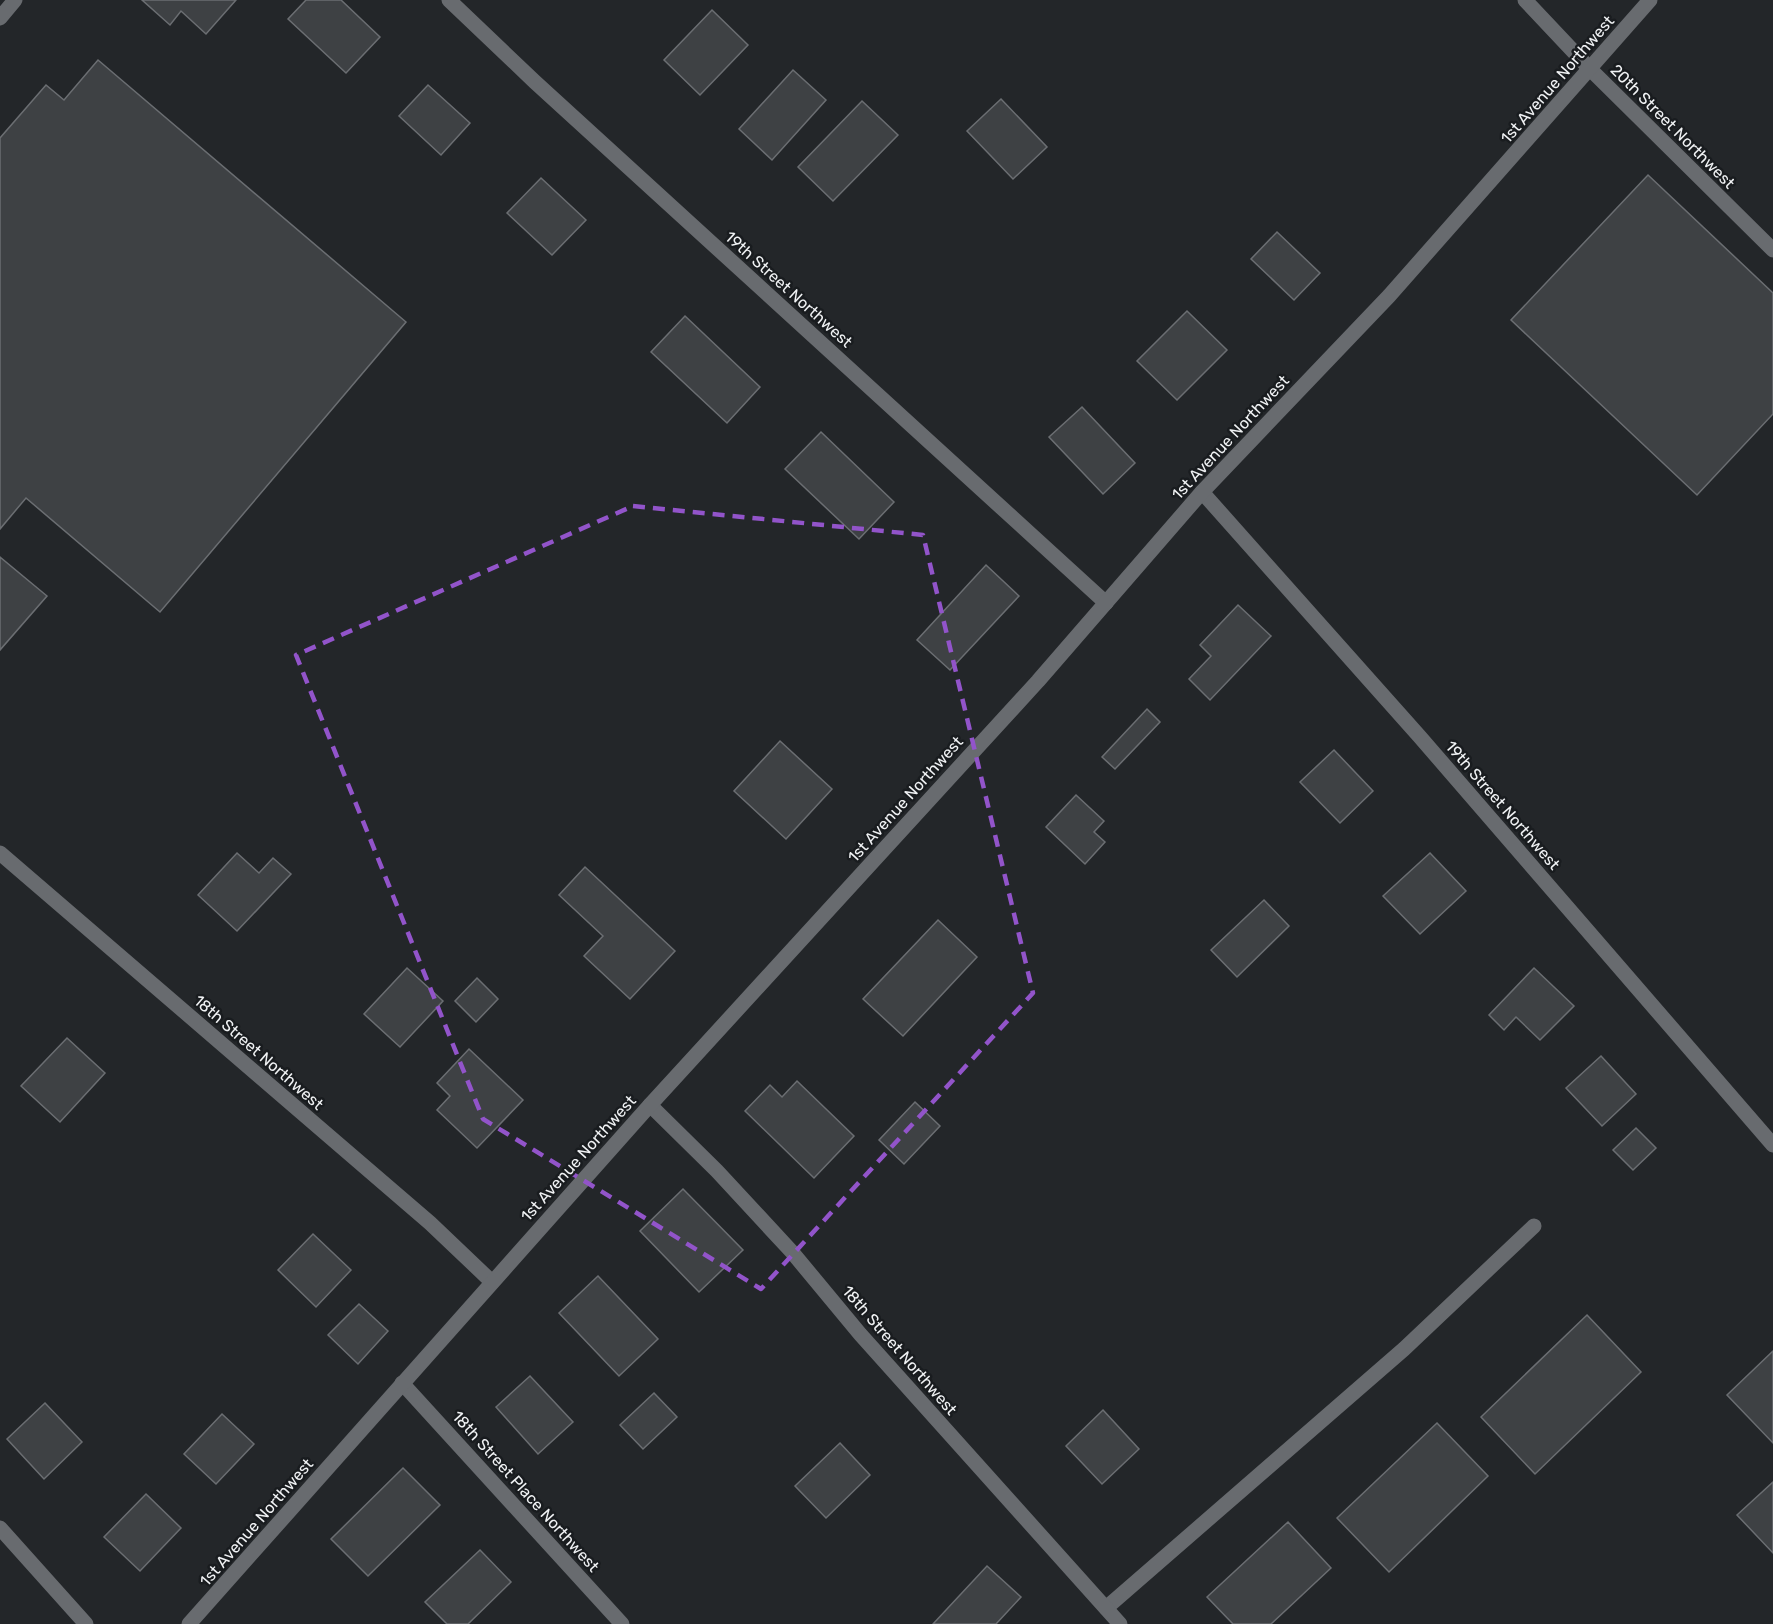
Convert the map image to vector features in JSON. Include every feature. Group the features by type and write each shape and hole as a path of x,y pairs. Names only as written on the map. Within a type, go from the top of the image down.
{"street":[{"path":"0,18 15,0"},
{"name":"19th Street Northwest","path":"449,0 544,90 1106,603"},
{"name":"20th Street Northwest","path":"1525,0 1590,69 1773,250"},
{"name":"1st Avenue Northwest","path":"189,1624 650,1105 1038,681 1202,492 1389,296 1650,0"},
{"name":"19th Street Northwest","path":"1202,492 1420,737 1773,1145"},
{"name":"18th Street Northwest","path":"0,853 430,1223 492,1282"},
{"name":"18th Street Northwest","path":"650,1105 717,1171 792,1252 860,1334 1113,1619"},
{"path":"1113,1619 1534,1226"},
{"name":"18th Street Place Northwest","path":"402,1383 622,1624"},
{"path":"0,1528 86,1624"}],"highlighted area":[{"path":"633,506 923,535 1033,993 761,1289 483,1119 296,655"}],"building":[{"path":"142,0 236,0 206,34 181,11 170,25"},
{"path":"306,0 341,0 380,37 346,73 288,19"},
{"path":"712,10 748,45 700,95 664,60"},
{"path":"98,60 406,322 160,612 26,498 0,529 0,138 46,85 64,100"},
{"path":"793,70 826,100 772,160 739,129"},
{"path":"428,85 470,123 441,155 399,116"},
{"path":"1001,99 1047,147 1013,179 967,131"},
{"path":"862,101 898,135 833,201 798,167"},
{"path":"1648,175 1773,293 1773,414 1697,495 1511,320"},
{"path":"541,178 586,220 552,255 507,213"},
{"path":"1277,232 1320,273 1294,300 1251,259"},
{"path":"1187,311 1227,350 1177,400 1137,361"},
{"path":"685,316 760,387 727,423 651,352"},
{"path":"1082,407 1135,463 1103,494 1049,437"},
{"path":"821,432 894,502 859,539 785,469"},
{"path":"0,557 47,596 0,650"},
{"path":"986,565 1019,596 950,670 917,640"},
{"path":"1238,605 1271,636 1210,700 1189,679 1211,656 1200,645"},
{"path":"1147,709 1160,722 1115,769 1102,757"},
{"path":"780,741 832,789 786,839 734,791"},
{"path":"1334,750 1373,791 1340,823 1300,782"},
{"path":"1076,795 1104,821 1094,832 1105,842 1085,864 1046,827"},
{"path":"237,853 259,873 273,858 291,874 237,931 198,895"},
{"path":"1430,853 1466,891 1420,934 1383,896"},
{"path":"585,867 675,951 630,999 584,956 603,936 559,895"},
{"path":"1264,900 1289,926 1237,977 1211,950"},
{"path":"938,920 977,957 903,1036 863,999"},
{"path":"407,968 443,1001 400,1047 364,1014"},
{"path":"1534,968 1574,1006 1540,1040 1516,1017 1504,1030 1489,1015"},
{"path":"477,978 498,999 476,1022 455,1001"},
{"path":"67,1038 105,1073 60,1122 21,1086"},
{"path":"469,1049 523,1100 477,1148 437,1110 450,1096 437,1083"},
{"path":"1601,1056 1636,1094 1602,1126 1566,1088"},
{"path":"797,1081 854,1136 814,1178 745,1111 770,1085 782,1097"},
{"path":"915,1102 940,1126 904,1164 879,1140"},
{"path":"1636,1128 1656,1148 1633,1170 1613,1150"},
{"path":"683,1189 743,1250 699,1292 640,1231"},
{"path":"313,1234 351,1270 316,1307 278,1270"},
{"path":"598,1276 658,1339 619,1376 559,1313"},
{"path":"359,1304 388,1331 358,1364 328,1335"},
{"path":"1587,1315 1641,1372 1535,1474 1481,1417"},
{"path":"1773,1351 1773,1443 1727,1395"},
{"path":"530,1376 573,1422 538,1454 496,1407"},
{"path":"654,1393 677,1417 643,1449 620,1425"},
{"path":"45,1403 82,1442 44,1479 7,1439"},
{"path":"1103,1410 1139,1449 1102,1484 1066,1446"},
{"path":"222,1414 254,1444 216,1484 184,1454"},
{"path":"1437,1423 1488,1476 1389,1572 1337,1518"},
{"path":"840,1443 870,1475 826,1518 795,1486"},
{"path":"403,1468 440,1505 368,1576 331,1539"},
{"path":"1773,1482 1773,1553 1737,1515"},
{"path":"146,1494 181,1528 140,1571 104,1537"},
{"path":"1288,1522 1331,1568 1271,1624 1233,1624 1207,1597"},
{"path":"480,1550 511,1582 468,1624 447,1624 425,1602"},
{"path":"987,1566 1021,1597 996,1624 933,1624"}]}
